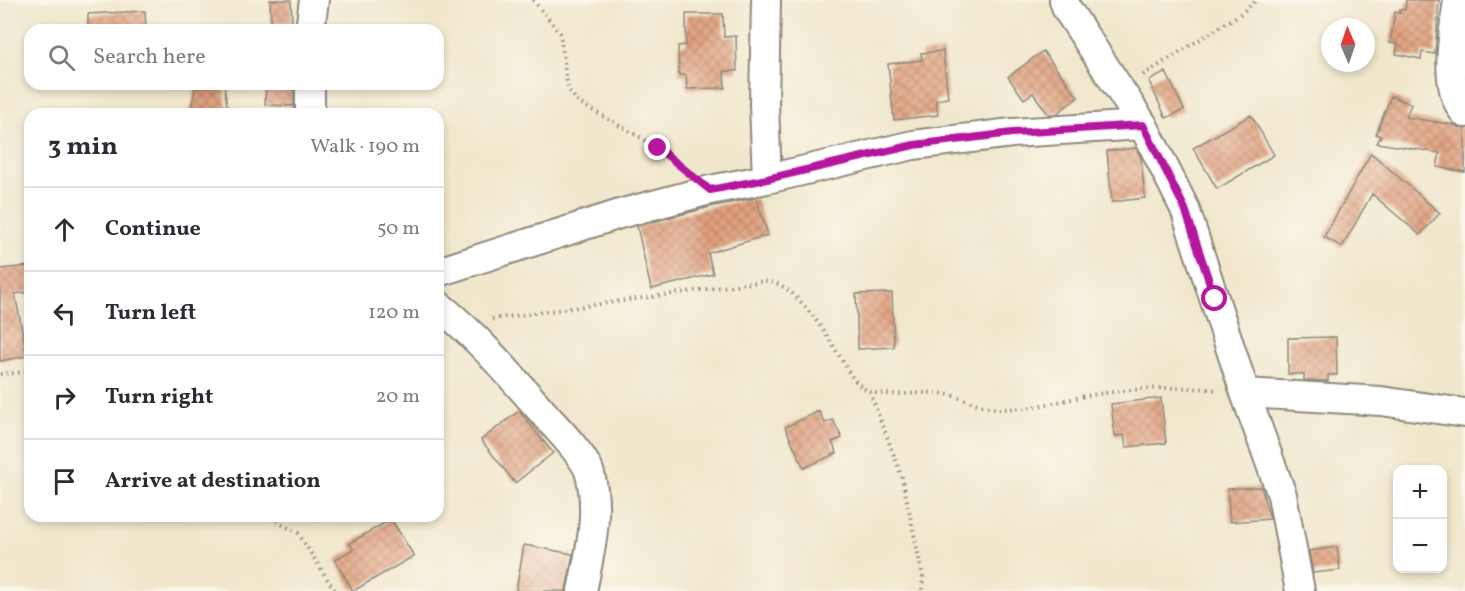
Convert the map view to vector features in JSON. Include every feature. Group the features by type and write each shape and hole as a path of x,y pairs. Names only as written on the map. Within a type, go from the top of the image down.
{"street":[{"path":"311,24 314,0"},
{"path":"766,0 764,104 767,179"},
{"path":"1064,0 1067,9 1143,125 1185,209 1245,393 1282,495 1300,591"},
{"path":"1458,0 1452,49 1453,91 1465,113"},
{"path":"310,90 310,108"},
{"path":"444,270 622,213 710,190 914,145 1012,133 1143,125"},
{"path":"444,309 461,323 565,437 589,471 596,504 582,591"},
{"path":"1245,393 1381,400 1465,413"}],"path":[{"path":"533,0 560,33 568,89 578,102 658,148 710,190"},
{"path":"1119,90 1239,15 1257,0"},
{"path":"461,323 765,280 779,284 798,300 828,337 857,383 870,391 890,395 937,393 1005,410 1092,395 1154,389 1195,387 1245,393"},
{"path":"0,374 24,372"},
{"path":"870,391 902,477 923,577 922,591"},
{"path":"277,522 298,533 335,591"}],"building":[{"path":"270,0 291,0 292,22 271,23"},
{"path":"1406,0 1439,0 1435,54 1422,52 1421,59 1396,54 1398,44 1390,43 1395,12 1400,13 1400,9 1405,10"},
{"path":"145,11 146,24 88,24 88,14"},
{"path":"686,14 723,14 724,37 736,36 737,71 724,71 725,88 687,89 686,75 679,75 678,46 686,45"},
{"path":"943,51 948,98 936,100 938,115 894,120 888,64 922,60 921,53"},
{"path":"1043,51 1078,97 1056,114 1048,114 1033,93 1024,99 1008,77"},
{"path":"1166,72 1184,110 1166,118 1149,81"},
{"path":"195,90 225,90 227,108 191,108"},
{"path":"266,90 294,90 294,106 265,105"},
{"path":"1391,96 1411,104 1406,117 1465,129 1465,172 1437,167 1440,153 1377,143 1381,136 1376,134"},
{"path":"1251,115 1274,155 1217,189 1193,148"},
{"path":"1136,148 1141,158 1145,198 1112,202 1107,151"},
{"path":"1371,153 1440,213 1420,235 1372,194 1342,247 1324,237"},
{"path":"756,198 768,235 708,253 713,274 651,289 637,226 714,206"},
{"path":"24,267 24,293 15,294 24,340 24,357 0,361 0,269"},
{"path":"892,293 894,347 858,349 856,294"},
{"path":"1336,337 1337,375 1328,375 1328,381 1304,380 1304,374 1288,374 1288,338"},
{"path":"1161,398 1166,443 1126,447 1124,435 1115,436 1111,404"},
{"path":"519,411 553,453 515,483 481,440"},
{"path":"819,411 825,423 833,420 842,438 832,442 837,453 804,468 785,427"},
{"path":"1261,487 1270,519 1230,522 1227,489"},
{"path":"386,522 393,522 414,556 353,591 335,560 353,549 350,543"},
{"path":"524,545 573,554 566,591 516,591"},
{"path":"1337,547 1340,570 1313,573 1309,551"}],"route":[{"path":"658,148 710,190 914,145 1012,133 1143,125 1185,209 1215,299"}]}
